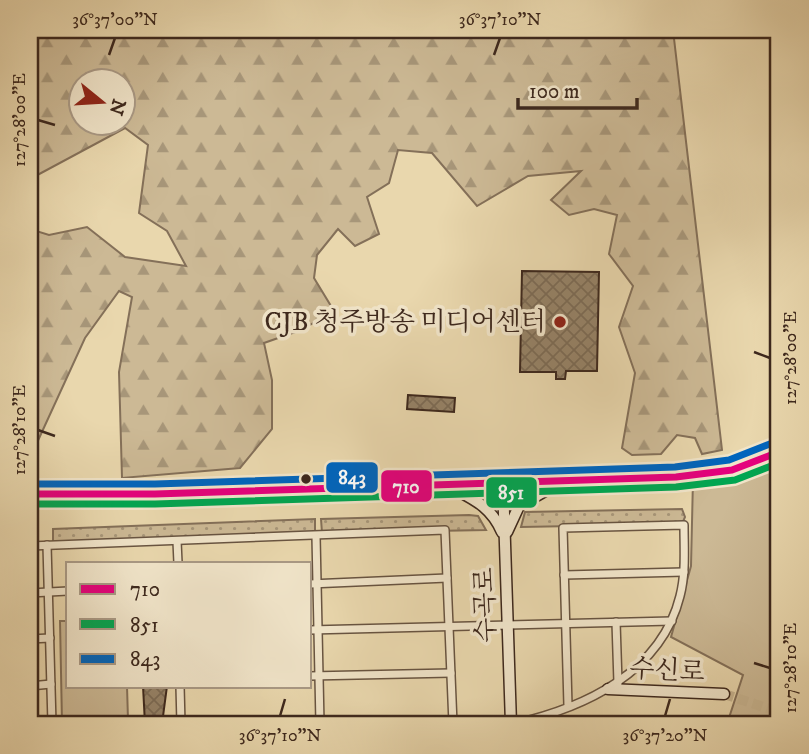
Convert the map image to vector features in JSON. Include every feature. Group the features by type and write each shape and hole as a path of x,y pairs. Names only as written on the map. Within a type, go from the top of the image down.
{"main road":[{"path":"30,494 155,494 503,484 705,474 732,470 779,452"},
{"path":"505,539 519,506 561,481"},
{"name":"수곡로","path":"503,484 512,724"},
{"path":"447,485 487,507 496,518 505,539"},
{"name":"수신로","path":"608,689 724,694"}],"street":[{"path":"512,724 568,706 608,689 654,649 672,621 684,572 684,526 563,528 568,706"},
{"path":"30,546 445,530 453,724"},
{"path":"316,536 314,584 319,630 320,724"},
{"path":"177,541 177,562"},
{"path":"47,545 52,724"},
{"path":"565,575 684,572"},
{"path":"314,584 447,578"},
{"path":"30,593 66,591"},
{"path":"312,630 672,621"},
{"path":"616,622 618,683"},
{"path":"30,639 50,638"},
{"path":"312,676 451,673"},
{"path":"30,685 51,684"},
{"path":"180,688 181,724"}],"green space":[{"path":"30,30 673,30 722,450 702,454 695,438 677,435 661,454 632,455 622,448 635,373 619,327 633,286 609,254 617,215 594,209 569,215 551,200 581,171 528,176 477,206 432,153 398,150 389,183 367,197 379,234 355,246 338,229 317,255 314,278 334,311 301,330 264,343 272,380 272,429 240,468 122,478 119,372 132,297 119,291 85,338 30,458 30,229 49,235 87,227 125,257 186,266 167,231 139,213 148,145 136,136 136,66 66,66 66,136 110,136 30,179"},
{"path":"779,457 779,724 727,724 743,675 671,637 691,566 693,479 758,467"},
{"path":"682,509 685,517 682,524 521,527 525,512"},
{"path":"478,516 486,530 322,533 321,519"},
{"path":"315,519 315,533 53,543 53,529"},
{"path":"60,621 66,621 66,688 127,688 128,720 62,723"}],"building":[{"name":"CJB 청주방송 미디어센터","path":"522,271 599,272 597,371 566,371 565,379 556,379 556,372 520,372"},
{"path":"408,395 455,398 454,412 407,409"},
{"path":"143,688 167,688 162,724 145,724"}],"tunnel":[{"path":"724,694 779,712"}],"transit line":[{"name":"843","path":"30,484 155,484 675,467 729,460 775,442"},
{"name":"710","path":"30,494 155,494 676,477 732,470 779,452"},
{"name":"851","path":"30,504 155,504 676,487 735,480 779,463"}],"place":[{"name":"CJB 청주방송 미디어센터","path":"560,322"}]}
